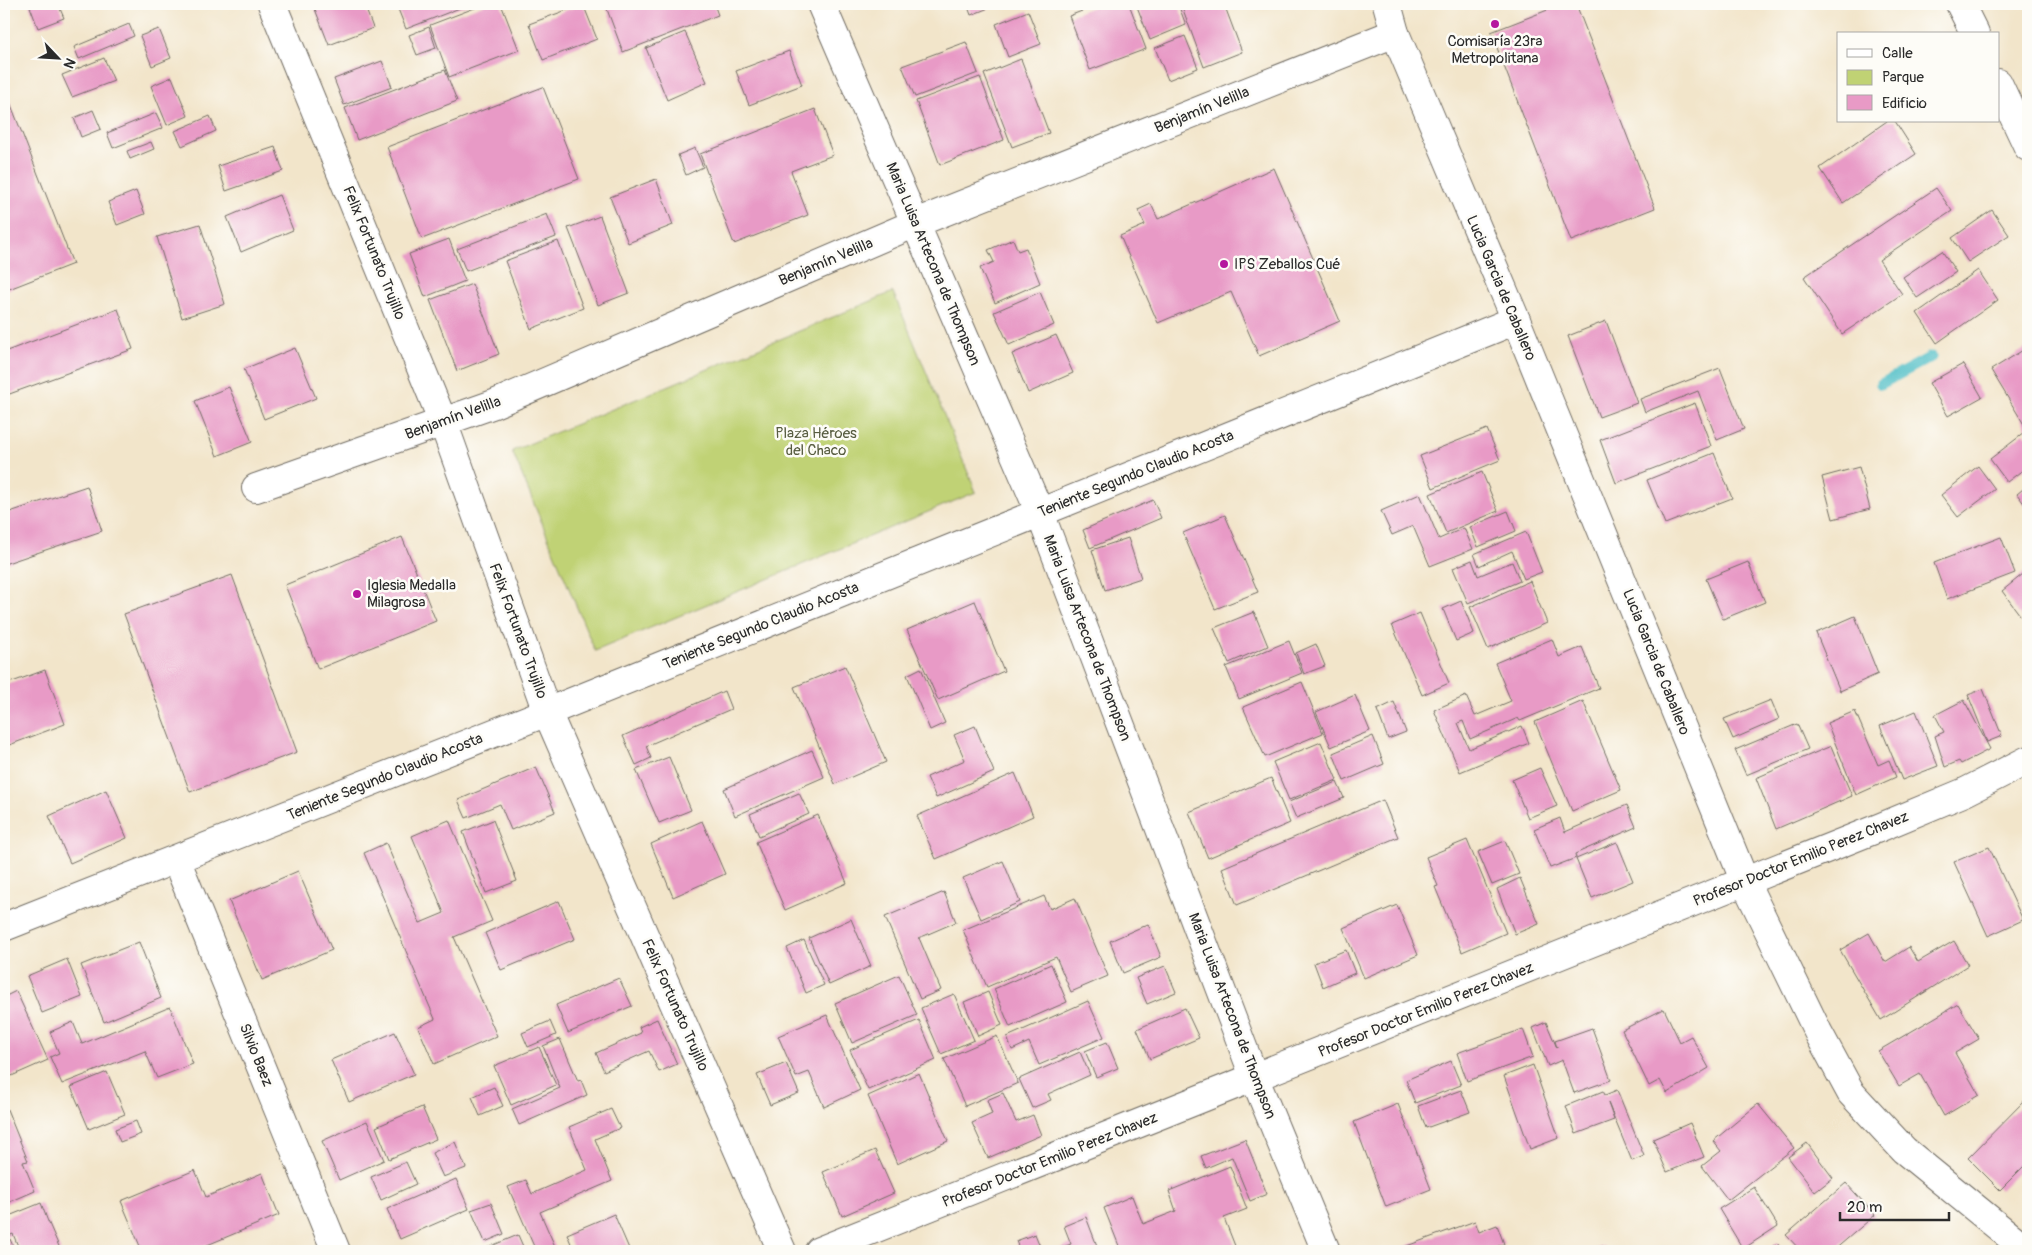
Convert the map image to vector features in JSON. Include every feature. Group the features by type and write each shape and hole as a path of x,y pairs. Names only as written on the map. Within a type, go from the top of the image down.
{"street":[{"name":"Felix Fortunato Trujillo","path":"272,4 443,422 547,712 782,1251"},
{"name":"Maria Luisa Artecona de Thompson","path":"821,4 1040,513 1255,1079 1326,1251"},
{"name":"Lucia Garcia de Caballero","path":"1387,4 1395,33 1516,320 1744,882 1809,1014 1851,1093 1904,1150 2028,1251"},
{"path":"1960,4 1974,32"},
{"name":"Benjamín Velilla","path":"256,488 494,404 916,223 1395,33"},
{"path":"2000,87 2028,147"},
{"name":"Teniente Segundo Claudio Acosta","path":"4,928 547,712 1516,320"},
{"name":"Profesor Doctor Emilio Perez Chavez","path":"819,1251 1255,1079 1966,792 2028,760"},
{"name":"Silvio Baez","path":"176,859 328,1249"}],"green space":[{"name":"Plaza Héroes del Chaco","path":"893,292 976,492 595,651 512,451"}],"building":[{"path":"29,4 58,4 64,18 38,28"},
{"path":"171,4 185,4 173,9"},
{"path":"313,4 364,4 373,28 329,45"},
{"path":"396,4 470,4 406,29"},
{"path":"485,4 501,4 519,50 449,77 430,25"},
{"path":"583,4 597,39 543,60 529,24"},
{"path":"605,4 714,4 718,15 623,52"},
{"path":"967,4 999,4 971,15"},
{"path":"1100,4 1129,4 1146,49 1090,70 1069,16"},
{"path":"1136,4 1178,4 1186,25 1150,40"},
{"path":"1181,4 1224,4 1242,52 1204,67"},
{"path":"1563,4 1576,4 1655,208 1571,241 1491,32"},
{"path":"1028,11 1041,44 1008,57 996,24"},
{"path":"129,24 134,36 79,59 74,47"},
{"path":"429,27 436,48 417,55 409,35"},
{"path":"159,29 171,58 152,66 140,36"},
{"path":"685,32 707,82 667,100 646,48"},
{"path":"1185,36 1198,68 1168,80 1155,48"},
{"path":"966,42 978,73 915,97 902,66"},
{"path":"789,51 802,85 749,105 736,71"},
{"path":"104,58 114,81 72,97 62,75"},
{"path":"1021,59 1049,133 1012,147 984,74"},
{"path":"382,61 392,87 344,105 334,79"},
{"path":"445,70 457,101 357,140 345,108"},
{"path":"172,77 188,116 167,125 151,86"},
{"path":"980,77 1004,140 940,165 916,101"},
{"path":"4,87 73,264 4,291"},
{"path":"543,87 579,179 422,239 387,147"},
{"path":"815,109 833,155 791,171 808,215 734,244 700,154"},
{"path":"93,110 101,129 81,137 74,118"},
{"path":"156,113 163,128 113,148 107,133"},
{"path":"210,116 216,131 182,146 175,131"},
{"path":"1886,122 1896,122 1916,154 1843,203 1820,168"},
{"path":"151,142 154,149 130,159 127,151"},
{"path":"275,147 283,171 226,191 218,166"},
{"path":"695,148 703,167 686,175 678,155"},
{"name":"IPS Zeballos Cué","path":"1274,168 1340,321 1259,356 1231,292 1158,323 1120,236 1145,225 1138,210 1151,204 1158,219"},
{"path":"656,179 673,225 628,243 610,197"},
{"path":"1936,188 1952,211 1879,260 1902,294 1842,334 1804,277"},
{"path":"136,191 145,214 117,225 108,202"},
{"path":"279,195 293,230 241,252 227,217"},
{"path":"1992,210 2009,235 1968,262 1952,238"},
{"path":"547,214 556,237 466,271 457,249"},
{"path":"600,216 629,293 598,305 568,228"},
{"path":"200,224 225,304 182,318 157,237"},
{"path":"449,239 465,281 425,297 409,254"},
{"path":"1013,239 1018,251 1026,248 1040,283 995,303 980,268 994,262 988,250"},
{"path":"558,241 583,308 531,329 505,261"},
{"path":"1942,251 1956,272 1917,298 1903,277"},
{"path":"1978,270 1998,300 1937,343 1917,313"},
{"path":"472,284 499,354 457,371 430,300"},
{"path":"1040,292 1054,325 1009,345 994,312"},
{"path":"118,309 133,349 4,396 4,352"},
{"path":"1606,321 1637,403 1599,417 1568,336"},
{"path":"1056,335 1073,373 1028,393 1012,354"},
{"path":"2028,347 2028,431 1991,370"},
{"path":"295,348 316,398 264,419 244,369"},
{"path":"1963,364 1982,397 1948,416 1929,383"},
{"path":"1720,368 1744,429 1717,440 1698,391 1645,412 1640,399"},
{"path":"229,387 252,442 217,456 195,401"},
{"path":"1695,403 1711,446 1616,483 1600,440"},
{"path":"1487,429 1500,460 1433,488 1420,456"},
{"path":"2024,433 2028,438 2028,466 2007,482 1990,459"},
{"path":"1714,453 1732,498 1665,524 1647,480"},
{"path":"1978,466 1995,489 1958,517 1941,495"},
{"path":"1859,467 1870,509 1833,519 1822,477"},
{"path":"1482,472 1498,511 1446,533 1430,494"},
{"path":"2028,485 2028,509 2017,494"},
{"path":"87,486 102,531 4,564 4,514"},
{"path":"1420,494 1439,539 1464,528 1473,549 1430,566 1413,526 1392,535 1381,511"},
{"path":"1153,500 1161,518 1090,548 1083,530"},
{"path":"1508,511 1516,531 1478,547 1470,527"},
{"path":"1225,515 1258,592 1215,609 1183,533"},
{"path":"1526,532 1542,572 1524,579 1512,551 1479,566 1474,554"},
{"name":"Iglesia Medalla Milagrosa","path":"402,537 436,621 318,669 285,585"},
{"path":"2001,537 2015,573 1947,599 1934,563"},
{"path":"1128,538 1141,578 1105,590 1092,550"},
{"path":"1472,560 1478,576 1512,562 1520,581 1468,603 1453,568"},
{"path":"1748,562 1765,602 1723,619 1706,579"},
{"path":"2028,570 2028,621 2026,623 2002,591"},
{"path":"232,575 297,752 190,792 124,614"},
{"path":"1530,581 1547,623 1488,649 1470,607"},
{"path":"975,601 1004,671 938,700 907,630"},
{"path":"1461,601 1474,633 1456,641 1443,609"},
{"path":"1254,612 1268,646 1229,663 1214,628"},
{"path":"1420,613 1449,683 1422,695 1392,625"},
{"path":"1855,616 1878,674 1840,691 1816,633"},
{"path":"1552,639 1559,657 1582,647 1599,688 1520,721 1518,718 1470,739 1463,721 1458,723 1469,749 1522,726 1529,743 1460,772 1434,710 1466,696 1475,716 1511,701 1495,663"},
{"path":"1289,641 1302,673 1239,699 1226,667"},
{"path":"1316,644 1325,666 1304,674 1296,653"},
{"path":"845,666 886,762 835,784 794,687"},
{"path":"921,668 945,723 930,730 907,675"},
{"path":"45,670 65,724 4,747 4,685"},
{"path":"1302,682 1323,733 1265,757 1243,707"},
{"path":"1983,689 2002,736 1987,742 1968,695"},
{"path":"724,691 731,709 646,746 651,758 636,765 623,736"},
{"path":"1355,695 1370,731 1331,747 1316,712"},
{"path":"1771,700 1779,719 1733,739 1724,719"},
{"path":"1964,700 1990,749 1961,764 1959,761 1945,767 1935,736 1944,732 1935,715"},
{"path":"1583,701 1621,790 1572,811 1535,722"},
{"path":"1394,702 1406,732 1388,739 1377,710"},
{"path":"1855,711 1878,765 1889,760 1896,777 1856,795 1827,723"},
{"path":"1916,711 1938,766 1902,780 1880,726"},
{"path":"1797,724 1808,749 1746,775 1735,750"},
{"path":"975,726 994,772 936,798 927,777 965,760 954,735"},
{"path":"1373,736 1384,764 1344,781 1333,753"},
{"path":"1321,742 1337,780 1289,800 1273,762"},
{"path":"1831,746 1852,796 1776,829 1756,778"},
{"path":"812,750 824,777 735,816 724,789"},
{"path":"669,757 691,810 659,823 636,770"},
{"path":"536,767 555,812 511,830 500,804 466,818 458,800"},
{"path":"1540,768 1557,806 1528,818 1512,780"},
{"path":"1015,773 1033,816 936,859 917,816"},
{"path":"1271,778 1290,823 1208,858 1189,812"},
{"path":"1337,782 1344,798 1296,818 1289,802"},
{"path":"106,790 127,838 70,863 49,816"},
{"path":"799,793 809,814 759,836 750,814"},
{"path":"1383,800 1398,837 1237,905 1222,868"},
{"path":"1627,805 1636,827 1575,854 1576,858 1550,868 1534,829 1560,818 1565,832"},
{"path":"818,815 847,883 785,910 756,842"},
{"path":"449,820 492,921 454,937 497,1036 434,1064 418,1027 435,1019 364,853 386,843 420,923 444,913 412,836"},
{"path":"493,820 517,881 486,893 463,832"},
{"path":"702,821 725,874 673,897 651,844"},
{"path":"1467,840 1506,933 1462,952 1435,887 1438,886 1426,857"},
{"path":"1505,841 1519,874 1492,885 1478,852"},
{"path":"1617,842 1633,881 1592,898 1576,859"},
{"path":"1989,847 2023,920 1988,936 1954,862"},
{"path":"1003,861 1020,902 981,919 963,878"},
{"path":"298,871 332,950 262,980 229,901"},
{"path":"1520,878 1539,924 1515,934 1497,889"},
{"path":"944,892 956,922 919,938 941,990 920,999 885,917"},
{"path":"1044,896 1050,909 1075,898 1108,976 1071,992 1056,957 987,987 963,930"},
{"path":"559,901 575,939 501,970 485,933"},
{"path":"1397,905 1418,955 1364,978 1343,928"},
{"path":"851,919 871,966 829,985 809,938"},
{"path":"1148,924 1161,957 1123,973 1110,941"},
{"path":"1869,933 1885,962 1909,947 1918,962 1954,941 1968,965 1881,1020 1840,950"},
{"path":"804,940 824,985 806,993 787,948"},
{"path":"139,942 161,998 104,1022 81,965"},
{"path":"1346,950 1355,973 1323,987 1314,963"},
{"path":"67,959 82,997 42,1013 27,976"},
{"path":"1051,964 1067,1002 1010,1027 994,989"},
{"path":"1165,966 1176,992 1147,1004 1136,978"},
{"path":"899,975 917,1015 852,1043 835,1003"},
{"path":"619,978 632,1006 568,1033 556,1005"},
{"path":"16,991 48,1060 7,1078 4,1071 4,997"},
{"path":"988,992 1002,1025 978,1036 964,1002"},
{"path":"954,994 974,1040 941,1054 921,1008"},
{"path":"1088,1001 1104,1037 1039,1065 1029,1042 1012,1050 1007,1037"},
{"path":"1958,1004 1979,1039 1955,1053 1979,1095 1944,1116 1920,1074 1899,1086 1878,1051"},
{"path":"170,1007 193,1064 157,1078 145,1051 62,1084 50,1057 59,1053 50,1032 73,1022 82,1044"},
{"path":"1185,1008 1199,1038 1150,1059 1137,1029"},
{"path":"1664,1009 1680,1042 1691,1036 1709,1068 1667,1093 1660,1080 1649,1086 1622,1030"},
{"path":"827,1015 860,1090 824,1107 809,1072 796,1077 778,1036"},
{"path":"657,1019 677,1064 659,1072 649,1051 604,1071 596,1053 641,1033 639,1027"},
{"path":"919,1020 936,1060 868,1090 850,1050"},
{"path":"550,1021 556,1035 528,1047 522,1033"},
{"path":"1546,1022 1557,1048 1555,1041 1592,1028 1611,1080 1574,1093 1562,1060 1548,1066 1533,1028"},
{"path":"1523,1029 1533,1057 1467,1081 1457,1053"},
{"path":"395,1032 414,1074 349,1102 331,1060"},
{"path":"997,1036 1018,1083 965,1106 944,1059"},
{"path":"560,1039 578,1081 581,1080 587,1095 519,1125 512,1109 560,1088 543,1046"},
{"path":"1107,1042 1118,1068 1096,1077 1085,1051"},
{"path":"539,1047 556,1085 511,1105 494,1066"},
{"path":"1080,1052 1090,1075 1048,1094 1051,1100 1032,1108 1019,1079"},
{"path":"1451,1061 1461,1085 1415,1103 1406,1080"},
{"path":"786,1063 799,1093 770,1105 757,1075"},
{"path":"1533,1065 1559,1138 1530,1149 1504,1076"},
{"path":"107,1072 125,1114 89,1129 71,1087"},
{"path":"919,1073 948,1141 897,1164 868,1096"},
{"path":"494,1087 503,1106 480,1116 472,1097"},
{"path":"1461,1090 1470,1112 1426,1128 1418,1106"},
{"path":"1617,1090 1644,1156 1632,1161 1608,1103 1614,1120 1576,1134 1566,1106 1603,1091 1605,1095"},
{"path":"1003,1093 1016,1122 1033,1115 1041,1135 988,1158 972,1123 992,1114 987,1100"},
{"path":"2028,1097 2028,1162 2000,1190 1968,1158"},
{"path":"4,1102 28,1161 23,1162 35,1191 5,1204"},
{"path":"1398,1104 1431,1189 1386,1207 1354,1122"},
{"path":"1758,1104 1794,1148 1728,1200 1702,1166 1721,1151 1713,1141"},
{"path":"422,1107 436,1139 389,1159 376,1127"},
{"path":"611,1109 620,1128 595,1139 612,1181 540,1212 557,1251 536,1251 508,1187 526,1180 532,1194 587,1170 569,1127"},
{"path":"136,1121 141,1134 120,1142 115,1129"},
{"path":"367,1121 384,1160 339,1180 322,1141"},
{"path":"1690,1123 1704,1157 1667,1172 1653,1139"},
{"path":"1245,1139 1267,1194 1250,1201 1232,1157 1206,1168 1201,1156"},
{"path":"455,1142 466,1168 443,1177 432,1153"},
{"path":"1807,1143 1833,1178 1815,1192 1788,1157"},
{"path":"875,1150 894,1193 842,1216 823,1172"},
{"path":"406,1162 416,1184 381,1200 371,1177"},
{"path":"1230,1166 1247,1209 1224,1218 1237,1251 1121,1251 1104,1208 1132,1196 1143,1224 1176,1211 1169,1191"},
{"path":"195,1170 206,1197 262,1173 279,1215 193,1251 142,1251 121,1201"},
{"path":"456,1179 469,1209 400,1239 387,1209"},
{"path":"1846,1183 1875,1215 1833,1251 1801,1251 1786,1235"},
{"path":"1754,1187 1778,1226 1743,1249 1719,1209"},
{"path":"41,1203 61,1251 20,1251 13,1234 4,1238 4,1218"},
{"path":"491,1203 504,1234 485,1242 471,1210"},
{"path":"614,1214 630,1251 574,1251 567,1234"},
{"path":"1086,1217 1099,1251 1052,1251 1071,1244 1064,1226"},
{"path":"1475,1221 1479,1232 1497,1225 1504,1244 1484,1251 1393,1251"},
{"path":"1035,1234 1042,1251 1020,1251 1016,1241"},
{"path":"518,1235 525,1251 479,1251"},
{"path":"10,1239 15,1251 4,1251 4,1242"},
{"path":"1777,1243 1783,1251 1767,1251"},
{"path":"1603,1246 1605,1251 1590,1251"},
{"path":"1891,1246 1897,1251 1887,1251"},
{"path":"1676,1247 1678,1251 1666,1251"}],"waterway":[{"path":"1881,384 1931,357"}],"place":[{"name":"Comisaría 23ra Metropolitana","path":"1495,24"},
{"name":"IPS Zeballos Cué","path":"1224,264"},
{"name":"Iglesia Medalla Milagrosa","path":"357,594"}]}
